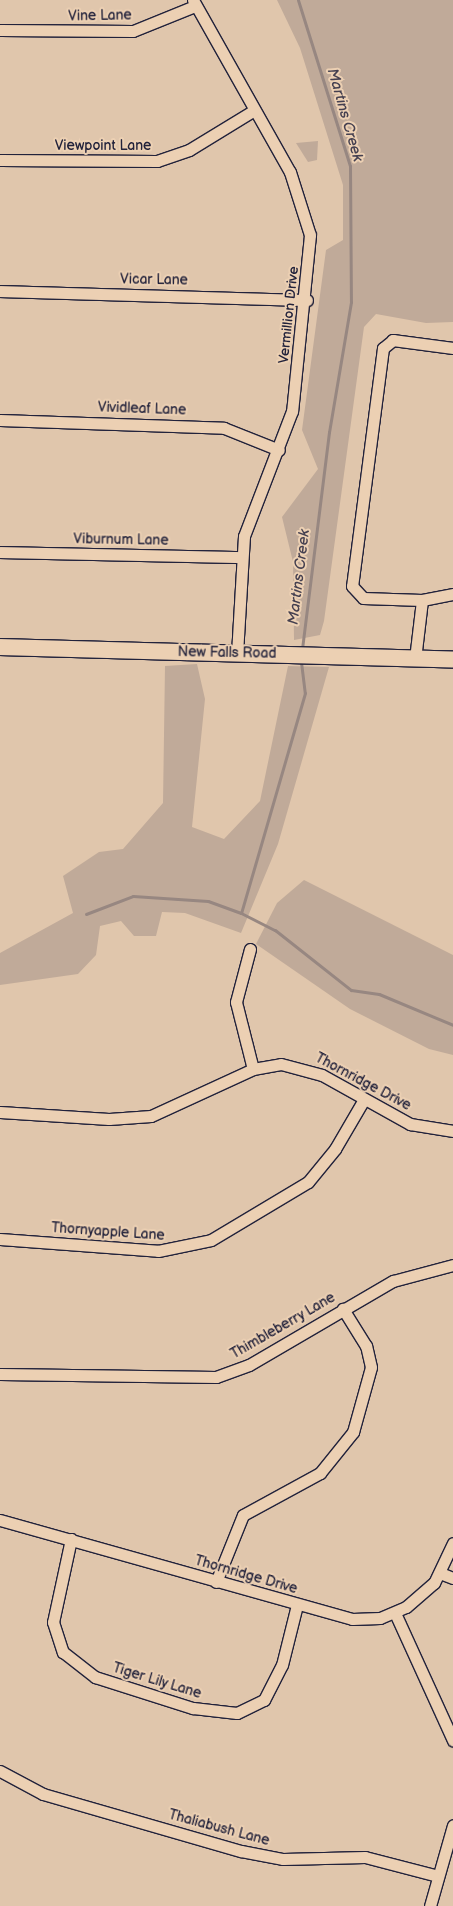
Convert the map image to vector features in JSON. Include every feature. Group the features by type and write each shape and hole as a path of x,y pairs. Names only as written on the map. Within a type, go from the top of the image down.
{"main road":[{"name":"New Falls Road","path":"0,647 453,660"}],"street":[{"name":"Vine Lane","path":"0,30 133,31 194,3"},
{"name":"Vermillion Drive","path":"194,3 253,112 290,172 307,218 307,300 294,398 279,450 251,514 241,558 237,653"},
{"name":"Viewpoint Lane","path":"0,160 157,161 189,150 253,112"},
{"name":"Vicar Lane","path":"0,291 307,300"},
{"path":"453,348 387,343 368,442 352,586 363,598 422,600 453,594"},
{"name":"Vividleaf Lane","path":"0,420 224,428 279,450"},
{"name":"Viburnum Lane","path":"0,552 241,558"},
{"path":"415,659 422,600"},
{"path":"250,949 236,1002 253,1069"},
{"name":"Thornridge Drive","path":"0,1112 109,1119 151,1116 253,1069 281,1064 304,1068 363,1101 410,1124 453,1131"},
{"name":"Thornyapple Lane","path":"0,1239 158,1251 211,1240 308,1182 336,1149 363,1101"},
{"name":"Thimbleberry Lane","path":"0,1374 216,1377 249,1365 342,1309 402,1278 453,1266"},
{"path":"216,1582 243,1515 320,1474 353,1432 371,1368 366,1346 342,1309"},
{"name":"Thornridge Drive","path":"0,1520 71,1538 216,1582 352,1619 395,1613 423,1594 440,1573 453,1543"},
{"name":"Tiger Lily Lane","path":"71,1538 53,1622 63,1652 95,1677 193,1708 237,1714 264,1700 282,1666 297,1605"},
{"path":"440,1573 453,1578"},
{"path":"395,1613 453,1740"},
{"name":"Thaliabush Lane","path":"0,1771 43,1794 241,1851 283,1859 366,1857 438,1876"},
{"path":"430,1906 453,1825"}],"shaded area":[{"path":"277,0 453,0 453,322 426,323 376,314 364,327 324,621 320,635 294,640 293,562 282,517 318,469 302,430 326,250 343,240 343,185 300,48"},
{"path":"318,141 317,160 308,162 296,143"},
{"path":"197,664 205,699 192,827 224,839 260,801 288,666 329,667 278,844 241,933 185,913 162,912 156,936 134,936 121,921 100,926 96,955 78,974 0,985 0,953 73,913 63,876 99,852 123,849 163,803 165,666"},
{"path":"304,880 453,955 453,1055 429,1049 350,1009 256,944 277,903"}],"waterway":[{"name":"Martins Creek","path":"298,0 350,166 351,302 329,432 302,650"},
{"name":"Martins Creek","path":"301,662 305,693 241,913 275,930 351,990 379,994 453,1025"},
{"path":"86,914 133,896 208,901 241,913"}]}
